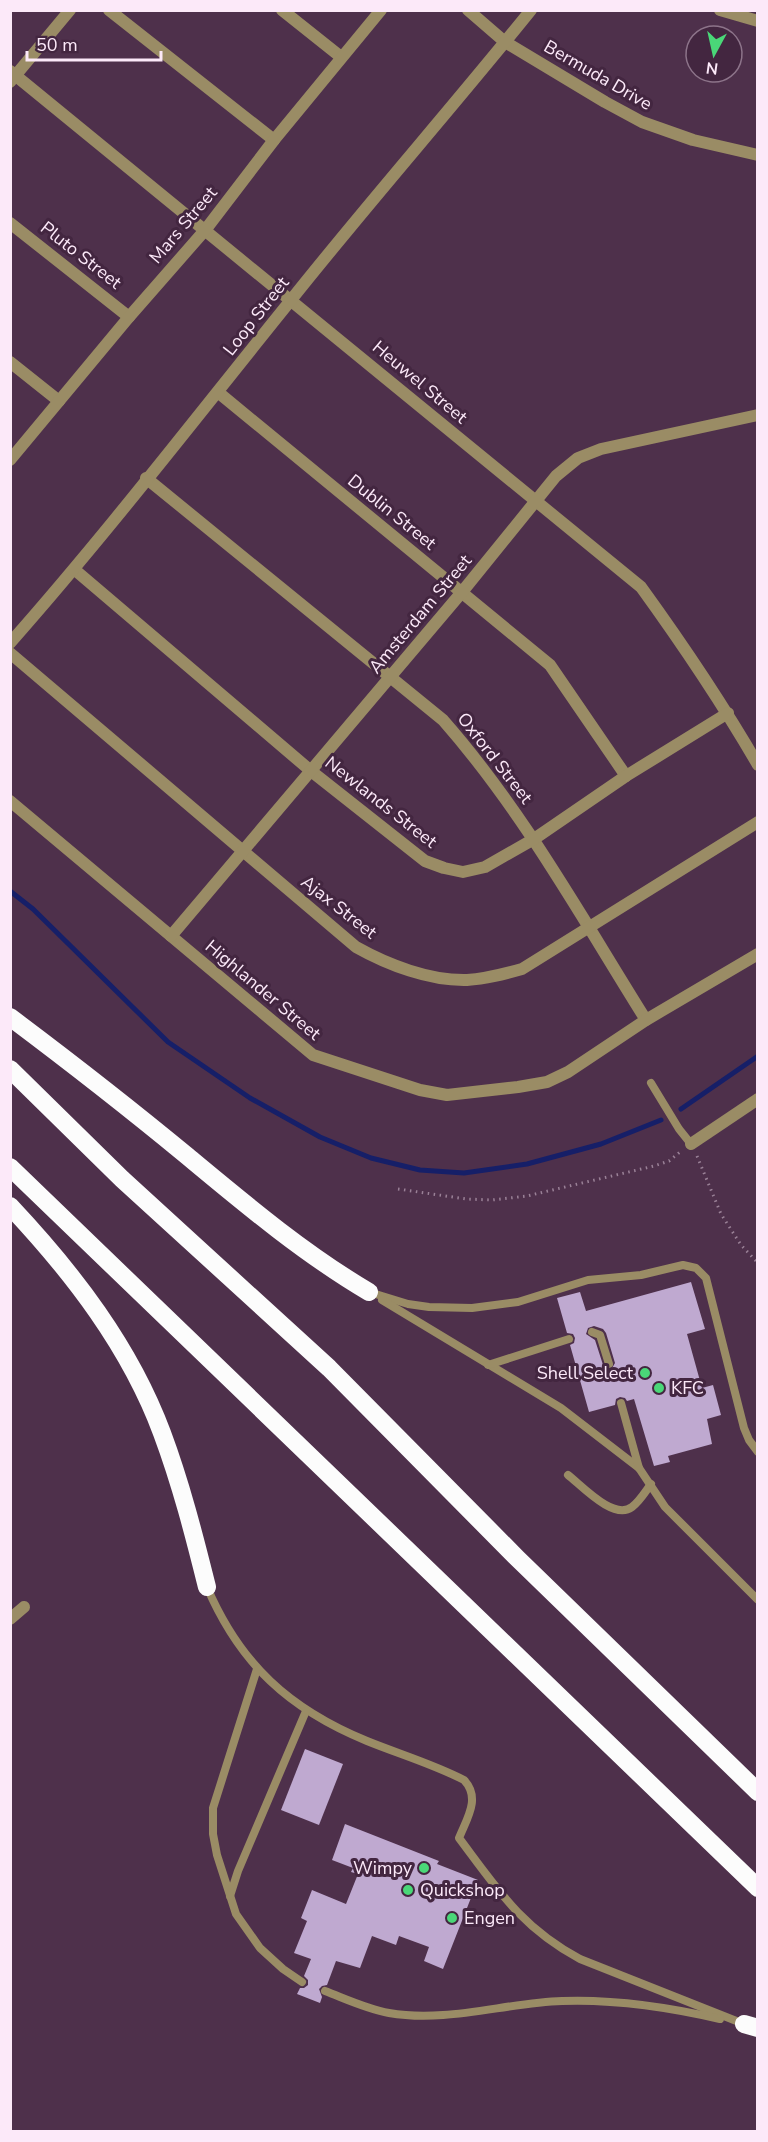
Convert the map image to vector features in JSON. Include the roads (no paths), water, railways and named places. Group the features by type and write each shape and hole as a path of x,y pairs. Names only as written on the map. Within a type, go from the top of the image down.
{"highway":[{"path":"10,1017 96,1081 263,1218 328,1268 369,1292"},
{"path":"10,1069 122,1179 329,1368 517,1558 758,1792"},
{"path":"10,1167 758,1888"},
{"path":"10,1206 48,1246 80,1286 129,1361 161,1431 182,1491 207,1587"}],"street":[{"path":"12,76 70,10"},
{"path":"109,10 274,140"},
{"path":"282,10 341,57"},
{"name":"Mars Street","path":"10,460 206,229 274,140 381,10"},
{"name":"Bermuda Drive","path":"468,10 506,42 642,122 693,140 758,155"},
{"name":"Loop Street","path":"10,643 75,570 146,478 219,393 291,299 531,10"},
{"path":"720,10 758,21"},
{"name":"Heuwel Street","path":"12,76 206,229 641,587 728,713 758,765"},
{"name":"Pluto Street","path":"10,223 129,317"},
{"path":"10,362 59,401"},
{"name":"Dublin Street","path":"219,393 550,665 626,776"},
{"name":"Amsterdam Street","path":"171,936 462,592 556,476 578,458 601,448 758,415"},
{"name":"Oxford Street","path":"146,478 443,720 466,746 534,839 646,1020"},
{"name":"Newlands Street","path":"75,570 311,771 425,861 444,868 463,872 485,867 534,839 626,776 728,713"},
{"name":"Ajax Street","path":"10,653 356,946 387,962 423,973 466,980 496,977 522,969 758,822"},
{"name":"Highlander Street","path":"10,801 313,1055 377,1077 447,1095 518,1088 547,1082 568,1072 646,1020 758,954"},
{"path":"691,1144 758,1099"},
{"path":"10,1619 24,1607"}],"lane":[{"path":"651,1083 679,1129 691,1144"},
{"path":"369,1292 418,1305 472,1308 518,1302 588,1281 641,1275 683,1265 696,1268 706,1278 744,1428 758,1452"},
{"path":"369,1292 561,1408 639,1468 665,1507 758,1599"},
{"path":"591,1332 600,1335 609,1364"},
{"path":"488,1365 569,1340"},
{"path":"621,1403 639,1468"},
{"path":"567,1475 608,1507 620,1511 634,1505 651,1484"},
{"path":"207,1587 229,1632 257,1669 306,1711 364,1740 464,1780 472,1791 473,1803 459,1838 510,1905 547,1939 580,1959 751,2026"},
{"path":"257,1669 213,1808 213,1834 217,1855 236,1914 260,1948 283,1969 302,1982"},
{"path":"230,1896 238,1871 306,1711"},
{"path":"325,1991 371,2009 405,2015 443,2016 537,2002 602,2001 677,2009 751,2026"}],"waterway":[{"path":"10,891 33,909 168,1042 250,1098 320,1137 371,1158 420,1170 464,1173 527,1164 601,1144 661,1120"},
{"path":"681,1109 758,1056"}],"place":[{"name":"Shell Select","path":"645,1373"},
{"name":"KFC","path":"659,1388"},
{"name":"Wimpy","path":"424,1868"},
{"name":"Quickshop","path":"408,1890"},
{"name":"Engen","path":"452,1918"}]}
